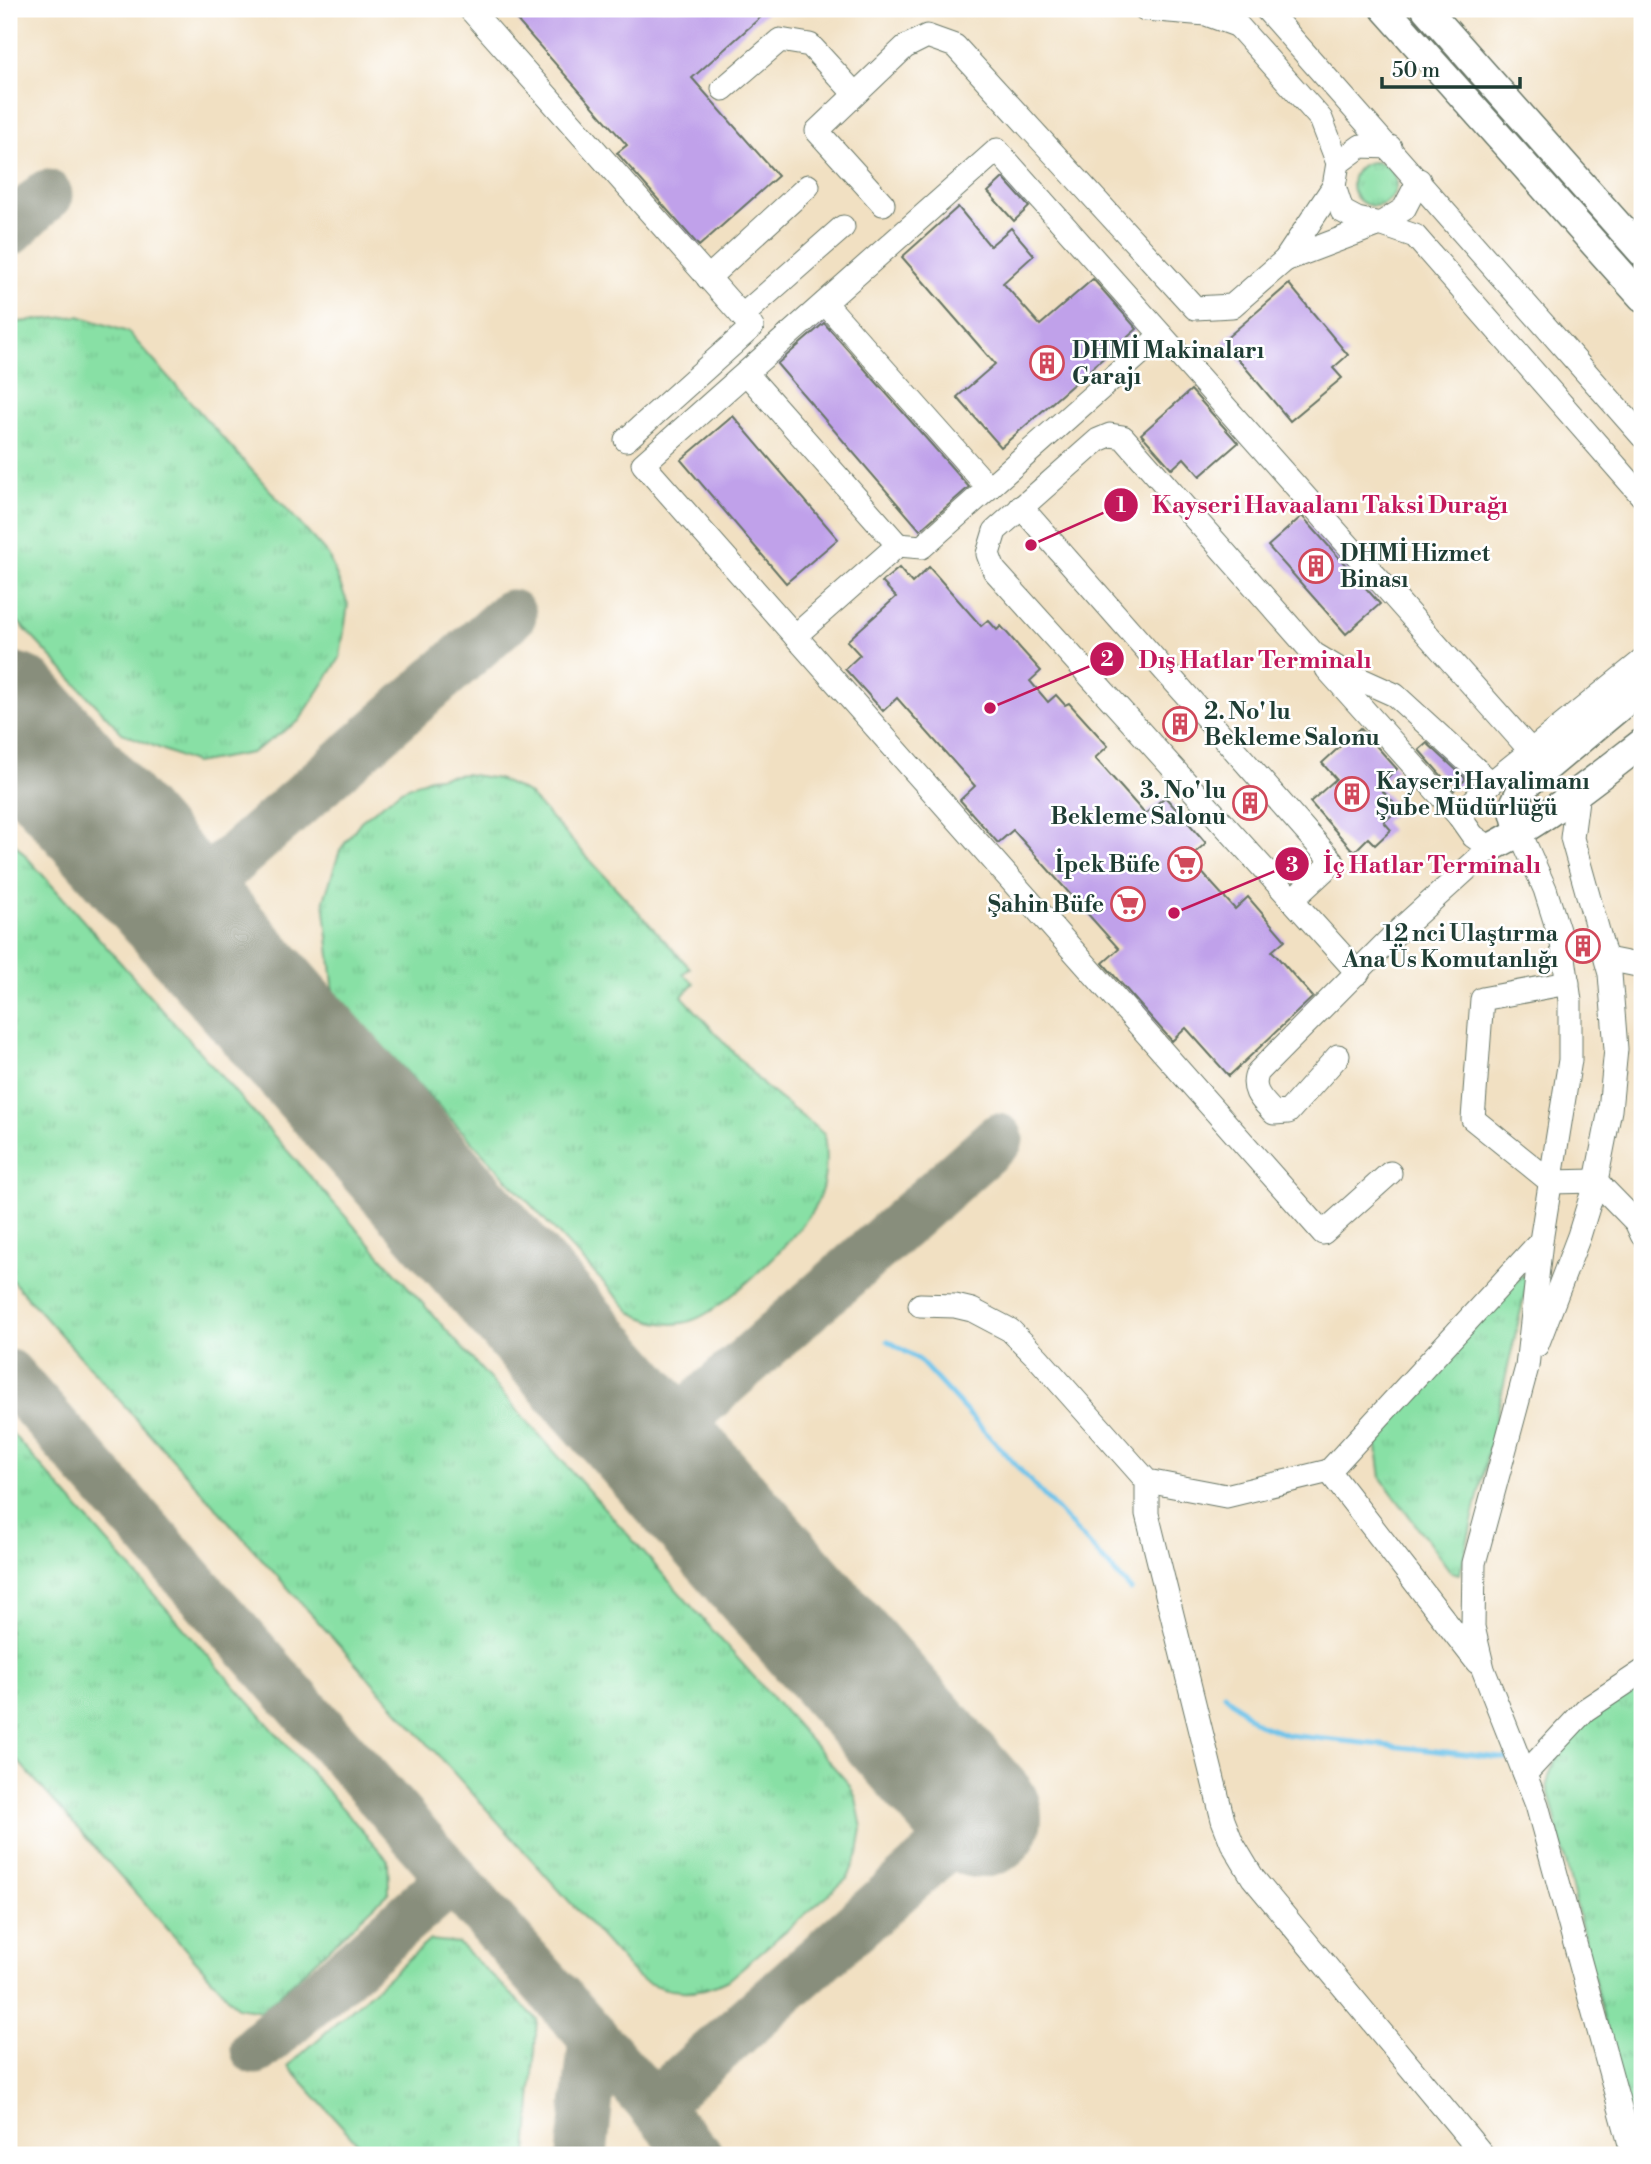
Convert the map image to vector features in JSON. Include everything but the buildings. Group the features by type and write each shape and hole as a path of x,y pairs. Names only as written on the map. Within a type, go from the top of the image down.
{"main road":[{"path":"1385,9 1642,297"},
{"path":"1426,9 1642,252"},
{"path":"1520,832 1513,807 1522,788 1642,688"},
{"path":"1490,848 1520,832 1578,792 1642,743"}],"lane":[{"path":"470,9 752,327 626,440"},
{"path":"1145,9 1230,17 1321,119 1336,174 1342,211 1357,219 1415,236 1642,496"},
{"path":"1266,9 1642,436"},
{"path":"883,204 817,131 905,47 927,36 955,46 1195,307 1232,306 1285,260 1336,174 1361,146 1390,147"},
{"path":"723,89 780,40 810,45 855,94"},
{"path":"1390,1173 1322,1233 643,464 997,150 1531,751"},
{"path":"1285,260 1380,224 1404,209 1419,180"},
{"path":"709,278 808,186"},
{"path":"743,316 843,227"},
{"path":"825,303 989,488"},
{"path":"746,373 898,544 922,547 1161,335"},
{"path":"1338,1056 1288,1112 1274,1113 1256,1093 1254,1082 1258,1072 1358,973 1393,936 1490,848 1473,836 1459,816 1123,437 1110,435 1098,440 1021,507 991,538 988,554 994,570 1358,973"},
{"path":"1021,507 1333,862 1292,900"},
{"path":"795,636 898,544"},
{"path":"1314,654 1344,673 1395,695 1491,783"},
{"path":"1459,816 1491,783 1642,661"},
{"path":"1578,792 1572,838 1607,959 1614,997 1616,1049 1609,1110 1596,1181 1564,1279 1527,1367 1474,1563 1472,1606 1483,1669 1537,1805 1633,2155"},
{"path":"1520,832 1554,916 1568,983 1570,1060 1541,1241 1527,1367"},
{"path":"1607,959 1642,966"},
{"path":"1568,983 1482,999 1473,1119 1551,1182 1596,1181 1636,1222 1642,1235"},
{"path":"920,1305 955,1306 972,1310 1010,1330 1055,1376 1147,1481 1226,1496 1329,1471 1541,1241"},
{"path":"1329,1471 1483,1669"},
{"path":"1147,1481 1147,1514 1223,1820 1232,1843 1253,1878 1483,2155"},
{"path":"1525,1774 1585,1710 1642,1672"}],"green space":[{"path":"1374,162 1383,163 1390,168 1395,175 1395,193 1390,200 1383,205 1374,206 1365,205 1358,200 1353,193 1352,184 1353,175 1358,168 1365,163"},
{"path":"79,316 128,332 328,555 348,604 340,658 299,721 251,753 195,763 122,733 9,612 9,323"},
{"path":"465,774 498,779 528,793 690,968 683,974 694,983 682,996 764,1086 824,1134 825,1174 822,1190 812,1212 764,1267 725,1301 693,1320 677,1324 662,1323 631,1312 334,994 324,900 340,850 361,821 401,790 430,778"},
{"path":"9,837 849,1784 856,1798 862,1828 858,1854 848,1878 728,1980 705,1989 682,1991 660,1987 637,1977 9,1277"},
{"path":"1522,1275 1528,1280 1460,1574 1451,1572 1381,1478 1377,1447 1382,1427"},
{"path":"9,1430 388,1860 389,1892 262,2011 237,2007 9,1751"},
{"path":"1642,1678 1642,2155 1637,2155 1547,1785 1553,1766 1571,1736 1583,1723"},
{"path":"430,1940 458,1943 537,2019 527,2155 368,2155 288,2066"}],"waterway":[{"path":"888,1341 918,1359 1131,1590"},
{"path":"1224,1694 1257,1724 1288,1735 1511,1759"}],"taxiway":[{"path":"9,231 47,195"},
{"path":"179,907 511,615"},
{"path":"653,1445 998,1139"},
{"path":"9,1375 697,2155"},
{"path":"653,2106 980,1816"},
{"path":"256,2049 453,1878"},
{"path":"582,2155 594,2038"}],"runway":[{"path":"9,714 980,1816"}],"place":[{"name":"DHMİ Makinaları Garajı","path":"1047,363"},
{"name":"Kayseri Havaalanı Taksi Durağı","path":"1031,545"},
{"name":"DHMİ Hizmet Binası","path":"1316,566"},
{"name":"Dış Hatlar Terminalı","path":"990,708"},
{"name":"2. No' lu Bekleme Salonu","path":"1180,724"},
{"name":"Kayseri Havalimanı Şube Müdürlüğü","path":"1352,794"},
{"name":"3. No' lu Bekleme Salonu","path":"1250,803"},
{"name":"İpek Büfe","path":"1185,864"},
{"name":"Şahin Büfe","path":"1128,904"},
{"name":"İç Hatlar Terminalı","path":"1174,913"},
{"name":"12 nci Ulaştırma Ana Üs Komutanlığı","path":"1583,946"}]}
